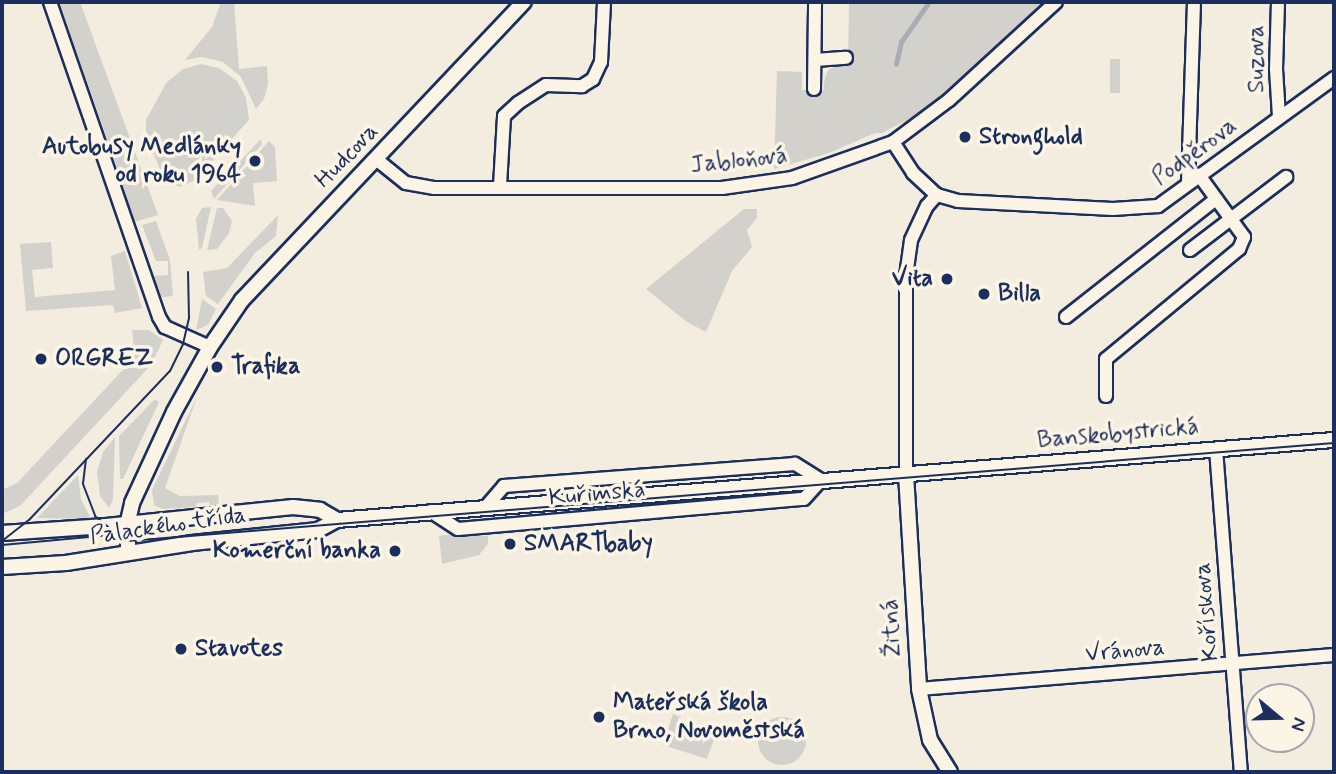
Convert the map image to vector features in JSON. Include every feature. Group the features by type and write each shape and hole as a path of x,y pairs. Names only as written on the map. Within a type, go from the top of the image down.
{"street":[{"path":"50,2 159,317 165,327 210,347"},
{"name":"Hudcova","path":"128,552 128,524 132,503 174,412 210,347 242,300 524,2"},
{"path":"500,186 504,116 518,103 547,85 582,86 593,79 601,62 604,2"},
{"path":"814,89 815,2"},
{"name":"Jabloňová","path":"376,159 406,183 435,188 723,188 792,178 893,142 949,100 1056,2"},
{"path":"1188,183 1194,2"},
{"name":"Suzova","path":"1278,2 1276,69 1279,117"},
{"path":"815,60 846,58"},
{"name":"Podpěrova","path":"937,195 958,201 1113,209 1158,205 1334,78"},
{"path":"893,142 914,173 937,195 927,206 911,240 905,276 906,474"},
{"name":"Banskobystrická","path":"1106,396 1106,359 1239,248 1244,237 1199,175"},
{"path":"1190,250 1286,177"},
{"name":"Podpěrova","path":"1066,317 1216,199"},
{"name":"Banskobystrická","path":"906,474 1334,440"},
{"name":"Kořískova","path":"1216,449 1241,772"},
{"name":"Kuřimská","path":"430,512 906,474"},
{"name":"Žitná","path":"906,474 919,689 930,740 950,772"},
{"name":"Kuřimská","path":"430,512 458,529 804,499 821,481"},
{"name":"Palackého třída","path":"2,533 128,524 293,507 320,510 337,520"},
{"name":"Palackého třída","path":"2,567 75,562 128,552 318,530 337,520 430,512"},
{"name":"Vránova","path":"919,689 1334,655"}],"shaded area":[{"path":"59,2 80,2 158,215 135,222 154,276 168,275 168,261 156,261 142,225 156,221 170,260 173,296 156,298 119,173"},
{"path":"221,2 234,2 239,69 267,66 268,84 264,99 256,109 241,77 223,62 202,57 185,60 212,27"},
{"path":"849,2 1044,2 945,93 909,119 882,133 875,133 829,153 774,169 777,71 802,72 802,90 823,91 829,69 848,62"},
{"path":"1110,59 1120,59 1120,93 1110,93"},
{"path":"201,64 219,68 237,81 246,98 249,120 195,180 180,187 164,180 146,134 146,120 166,83 183,69"},
{"path":"261,139 262,144 214,199 211,191"},
{"path":"269,141 275,147 277,181 253,183 255,206 217,200"},
{"path":"211,207 202,248 199,250 196,219 202,208"},
{"path":"217,208 223,208 232,221 229,233 217,249 207,250"},
{"path":"744,209 757,209 757,218 747,230 752,247 732,271 706,332 687,322 646,289"},
{"path":"278,215 276,236 255,253 218,304 206,296 203,272 227,268"},
{"path":"51,242 53,268 32,270 35,297 115,290 111,256 125,251 142,308 115,313 113,305 26,311 20,244"},
{"path":"202,299 216,309 208,325 196,330"},
{"path":"132,330 149,330 163,340 151,365 20,506 2,514 2,490 17,483 135,357"},
{"path":"197,397 165,488 180,496 218,495 219,505 210,506 209,502 197,503 196,507 162,509 154,505 152,490"},
{"path":"155,399 159,402 123,479 120,479 119,436"},
{"path":"115,437 113,500 109,508 100,496 97,472 103,452"},
{"path":"78,475 81,499 91,519 37,518"},
{"path":"439,536 488,536 488,544 479,555 442,564"},
{"path":"673,714 681,717 678,727 714,739 707,759 663,745"},
{"path":"782,717 799,724 806,741 799,758 782,765 765,758 758,741 765,724"}],"waterway":[{"path":"896,64 901,42 929,2"}],"tram line":[{"path":"2,541 29,520 170,371 183,344 189,318 188,272"},
{"path":"128,541 1334,443"},
{"path":"86,459 83,484 95,516 114,532 137,539"},
{"path":"2,545 121,534"}],"place":[{"name":"Stronghold","path":"965,137"},
{"name":"Autobusy Medlánky od roku 1964","path":"255,161"},
{"name":"Vita","path":"947,279"},
{"name":"Billa","path":"984,294"},
{"name":"ORGREZ","path":"41,359"},
{"name":"Trafika","path":"217,367"},
{"name":"SMARTbaby","path":"510,544"},
{"name":"Komerční banka","path":"395,551"},
{"name":"Stavotes","path":"181,649"},
{"name":"Mateřská škola Brno, Novoměstská","path":"599,717"}]}
